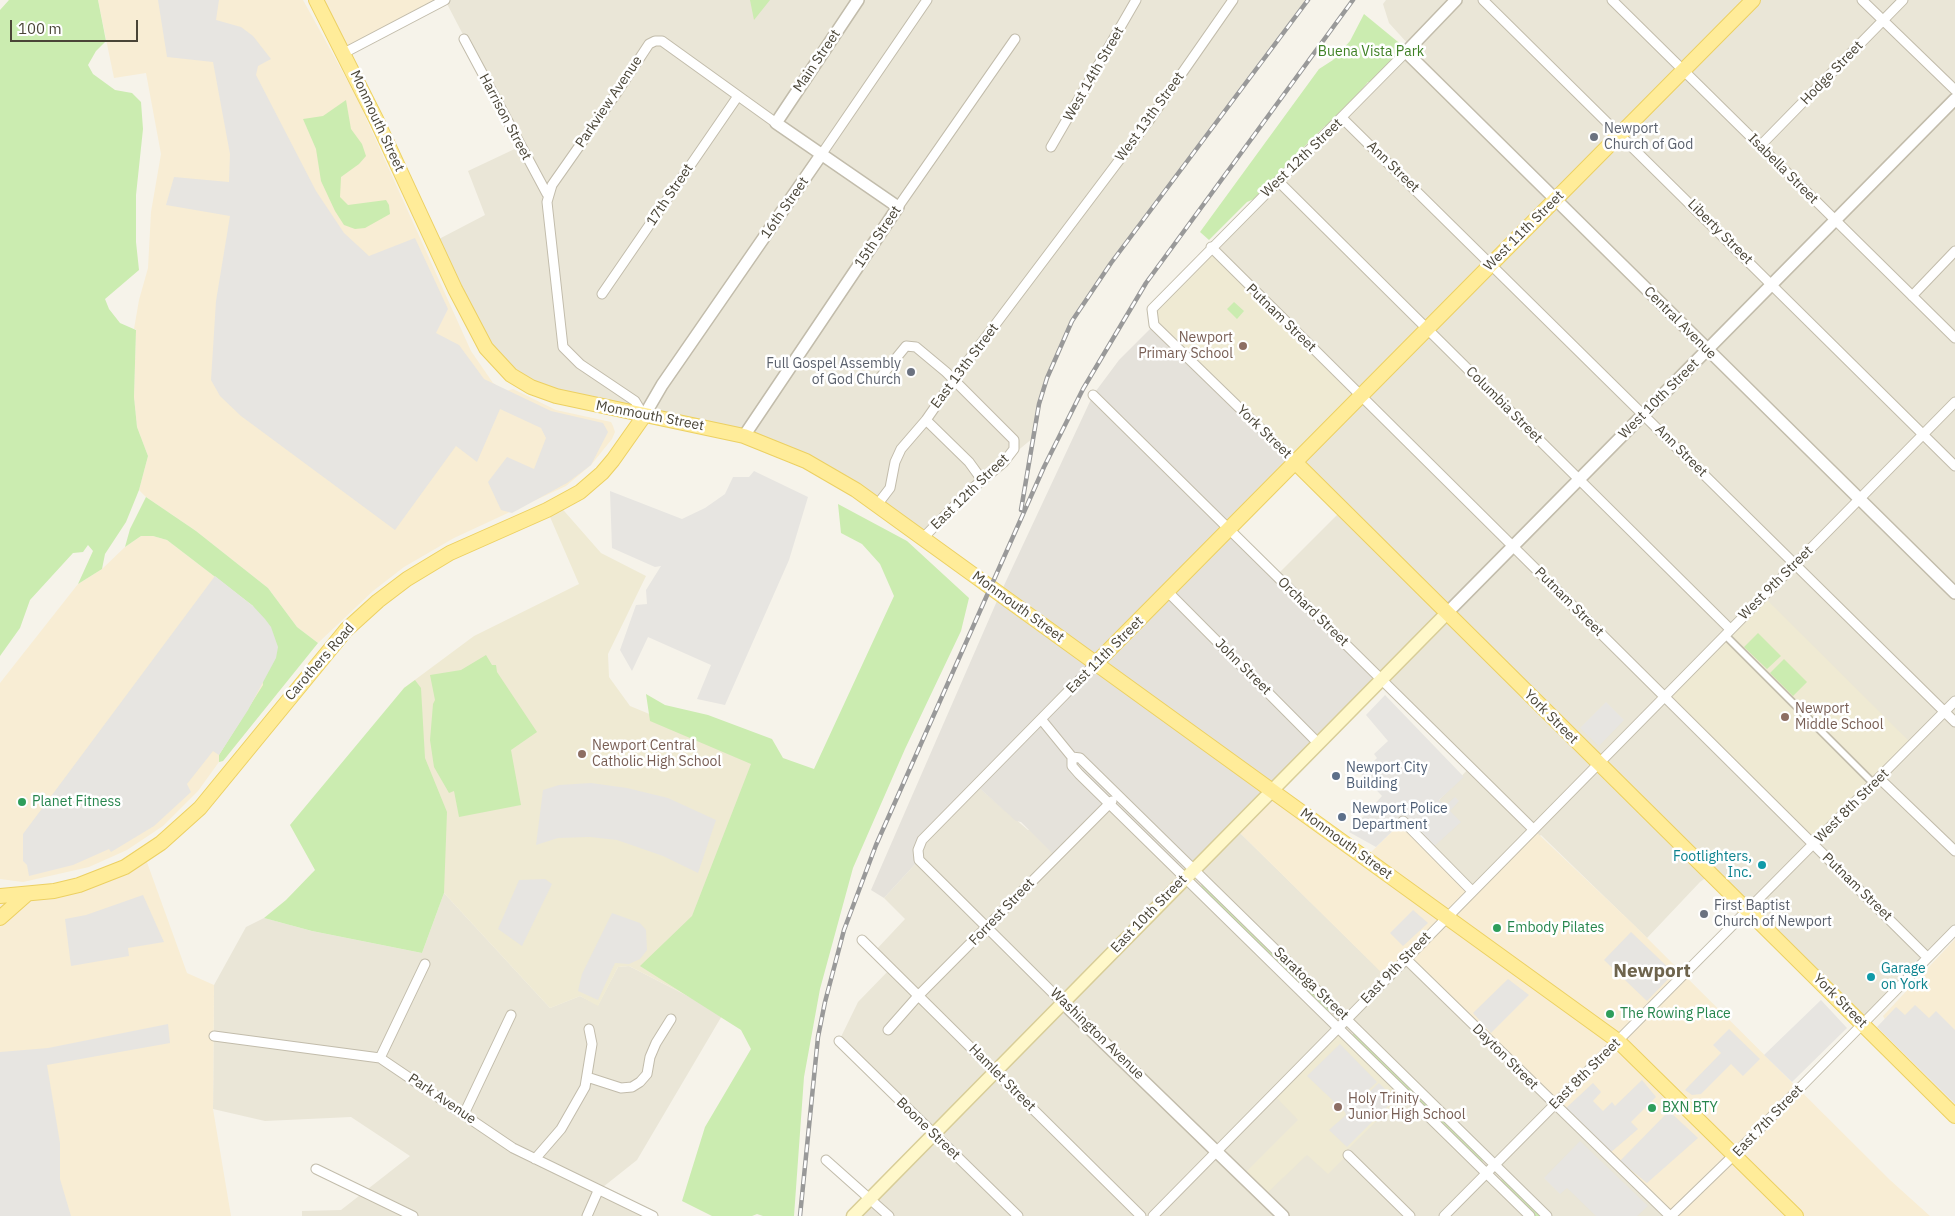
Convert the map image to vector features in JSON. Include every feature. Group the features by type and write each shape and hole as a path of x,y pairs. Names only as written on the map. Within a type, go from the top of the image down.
{"main road":[{"name":"Monmouth Street","path":"316,0 344,53 398,166 408,172 440,239 439,255 482,342 498,363 511,375 531,387 556,396 744,436 806,462 856,490 1097,662 1618,1041 1796,1216"},
{"name":"West 11th Street","path":"1296,462 1753,0"},
{"name":"Carothers Road","path":"0,896 26,895 79,885 103,877 125,867 172,834 200,808 346,630 373,606 407,579 450,553 547,510 580,492 602,473 613,460 644,416"},
{"name":"East 11th Street","path":"1097,662 1296,462"},
{"name":"York Street","path":"1296,462 1955,1116"},
{"name":"East 10th Street","path":"853,1216 1271,789 1447,613"},
{"path":"0,918 26,895"}],"street":[{"path":"344,53 444,0"},
{"name":"Main Street","path":"776,123 858,0"},
{"name":"16th Street","path":"644,416 662,385 927,0"},
{"name":"West 14th Street","path":"1051,148 1136,0"},
{"name":"West 13th Street","path":"1066,232 1162,102 1233,0"},
{"name":"West 12th Street","path":"1151,316 1152,309 1211,247 1342,118 1456,0"},
{"name":"Liberty Street","path":"1483,0 1621,134 1955,466"},
{"name":"Isabella Street","path":"1612,0 1955,338"},
{"path":"1862,0 1955,90"},
{"name":"Hodge Street","path":"1760,146 1903,0"},
{"name":"Harrison Street","path":"464,39 547,194"},
{"name":"15th Street","path":"744,436 898,207 1015,39"},
{"name":"Parkview Avenue","path":"547,194 652,42 662,41 821,155 898,207"},
{"name":"Central Avenue","path":"1406,52 1858,500 1955,593"},
{"name":"17th Street","path":"602,294 738,96"},
{"name":"West 10th Street","path":"1447,613 1955,100"},
{"name":"Ann Street","path":"1342,118 1955,722"},
{"name":"Columbia Street","path":"1278,181 1578,479 1728,632"},
{"path":"547,194 563,347 580,364 635,401 644,416"},
{"name":"East 13th Street","path":"878,505 890,488 895,462 901,449 926,420 1066,232"},
{"name":"Putnam Street","path":"1211,247 1927,957"},
{"path":"1912,296 1955,251"},
{"name":"York Street","path":"1151,316 1154,325 1296,462"},
{"path":"879,380 906,346 923,351 954,380"},
{"name":"East 12th Street","path":"923,538 982,480 1004,462 1015,444 1013,437 954,380"},
{"name":"Orchard Street","path":"1093,395 1533,829"},
{"name":"West 9th Street","path":"1598,763 1955,402"},
{"path":"926,420 969,462 982,480"},
{"name":"John Street","path":"1168,592 1318,743"},
{"path":"1728,632 1876,780 1955,851"},
{"name":"East 11th Street","path":"918,850 922,840 1097,662"},
{"name":"West 8th Street","path":"1747,910 1955,701"},
{"name":"Saratoga Street","path":"1041,720 1072,757 1072,766 1109,804 1189,873 1347,1019 1547,1216"},
{"name":"Saratoga Street","path":"1072,757 1080,758 1118,795 1189,873 1338,1028 1530,1216"},
{"name":"East 9th Street","path":"1153,1216 1598,763"},
{"name":"Forrest Street","path":"888,1030 918,996 1118,795"},
{"path":"1403,821 1472,891"},
{"name":"Washington Avenue","path":"918,850 918,860 1282,1216"},
{"name":"East 8th Street","path":"1444,1216 1747,910"},
{"name":"East 7th Street","path":"1671,1216 1734,1155 1955,930"},
{"name":"Hamlet Street","path":"862,940 1142,1216"},
{"name":"Dayton Street","path":"1406,960 1554,1106 1671,1216"},
{"path":"380,1058 425,964"},
{"path":"464,1114 511,1016"},
{"path":"587,1077 620,1088 632,1087 640,1082 647,1074 656,1043 671,1019"},
{"path":"535,1158 561,1129 576,1107 587,1077 592,1044 589,1029"},
{"name":"Park Avenue","path":"214,1036 380,1058 513,1148 598,1191 653,1216"},
{"name":"Boone Street","path":"839,1042 1018,1216"},
{"path":"1348,1155 1410,1216"},
{"path":"826,1160 889,1216"},
{"path":"316,1169 413,1216"},
{"path":"587,1216 598,1191"}],"shaded area":[{"path":"98,0 303,0 356,96 471,351 493,383 506,391 513,389 556,410 611,422 613,426 615,432 612,439 591,465 566,486 454,538 404,567 373,591 318,643 297,627 268,588 196,531 146,497 139,490 148,456 137,427 134,397 136,329 134,329 139,300 148,268 151,212 161,154 146,73 114,78"},
{"path":"158,0 219,0 216,20 241,27 253,36 271,59 258,66 256,75 316,191 344,233 369,256 415,238 448,309 436,333 459,345 484,379 551,411 603,423 608,432 591,465 567,483 512,513 501,510 488,482 507,457 534,469 546,438 541,428 500,409 477,462 456,446 395,530 241,416 220,396 211,380 216,301 230,216 166,205 174,177 229,182 230,154 213,62 167,57"},
{"path":"316,0 445,0 344,53"},
{"path":"445,0 1308,0 1111,263 1086,300 1061,344 1047,378 1033,438 1004,462 923,538 775,447 580,403 511,375 455,289 439,239 485,215 468,171 521,146"},
{"path":"1386,0 1955,0 1955,930 1863,1024 1711,874 1700,882 1647,938 1541,835 1472,891 1411,830 1470,767 1276,576 1343,509 1304,472 1211,247 1409,45 1389,23 1383,4"},
{"name":"Newport Primary School","path":"1211,247 1361,396 1296,463 1151,316"},
{"path":"1154,325 1361,396 1229,531 1381,679 1185,877 1109,804 1056,857 1021,822 1016,821 977,786 922,840 919,860 884,898 871,890 1000,594 1093,395 1119,360"},
{"path":"754,471 808,497 789,560 725,705 697,699 711,665 648,637 632,671 620,650 636,605 647,604 646,590 661,566 655,567 612,548 610,491 682,519 705,508 725,494 733,477 749,477"},
{"name":"Newport Central Catholic High School","path":"558,504 601,553 646,576 608,654 609,677 630,706 865,803 801,1053 629,966 618,967 598,1006 580,996 550,1008 444,893 404,688 474,636 579,584 547,510"},
{"path":"141,536 153,536 167,540 253,606 294,672 223,761 219,762 198,791 163,826 127,850 89,867 23,882 0,879 0,683 78,584 102,569 125,547"},
{"path":"215,576 253,606 265,619 271,627 278,647 276,658 248,710 219,755 213,751 187,784 191,792 154,826 111,852 109,849 73,865 29,876 27,865 23,861 23,834"},
{"name":"Newport Middle School","path":"1763,596 1912,744 1813,845 1664,696"},
{"path":"1385,695 1464,777 1439,800 1445,806 1455,797 1459,801 1450,811 1461,822 1430,850 1403,821 1376,847 1349,832 1382,796 1361,774 1377,758 1374,754 1388,741 1366,715"},
{"path":"1606,702 1624,720 1599,746 1580,728"},
{"path":"591,783 627,788 668,798 716,820 698,873 663,856 617,840 590,837 558,838 536,845 543,790 559,785"},
{"path":"977,786 1028,830 1109,804 1234,827 1387,977 1406,959 1670,1216 853,1216 933,1133 839,1041 858,1002 890,969 874,952 905,919 884,898 918,861 918,850"},
{"path":"1271,789 1365,858 1403,821 1472,891 1533,829 1632,923 1890,1180 1930,1216 1670,1216 1406,960 1387,978 1234,827"},
{"path":"144,854 187,973 214,985 213,1109 231,1216 0,1216 0,896 54,891"},
{"path":"545,879 552,884 522,946 498,929 519,880"},
{"path":"444,893 550,1008 580,996 598,1005 618,967 629,966 723,1014 637,1160 598,1191 653,1216 302,1216 302,1211 341,1210 410,1156 351,1117 265,1121 213,1109 214,985 246,927 264,918 312,931 422,953"},
{"path":"143,895 164,942 128,948 129,956 71,966 65,919 86,915"},
{"path":"1413,910 1428,923 1403,946 1390,933"},
{"path":"612,913 640,923 646,930 647,950 640,959 629,964 615,963 598,1000 578,991 582,974"},
{"path":"1631,932 1674,973 1647,1001 1604,960"},
{"path":"1955,939 1955,1096 1893,1035 1883,1016"},
{"path":"1508,979 1529,995 1491,1033 1473,1013"},
{"path":"1821,1000 1847,1028 1792,1082 1764,1055"},
{"path":"1915,1005 1929,1018 1936,1011 1955,1030 1955,1104 1877,1027 1896,1007 1905,1015"},
{"path":"168,1024 170,1043 47,1065 60,1143 60,1179 71,1216 0,1216 0,1052 48,1048"},
{"name":"Holy Trinity Junior High School","path":"1338,1027 1405,1093 1345,1152 1348,1154 1328,1174 1307,1155 1263,1197 1242,1176 1298,1120 1273,1094"},
{"path":"1729,1029 1760,1059 1743,1076 1731,1064 1701,1094 1692,1095 1685,1090 1721,1053 1713,1045"},
{"path":"1340,1044 1377,1082 1358,1100 1359,1102 1379,1083 1395,1099 1347,1147 1329,1130 1346,1115 1345,1112 1307,1076"},
{"path":"1642,1080 1656,1097 1631,1122 1638,1129 1610,1153 1565,1109 1593,1083 1601,1092 1593,1101 1603,1111 1612,1102 1615,1106"},
{"path":"1669,1111 1698,1138 1647,1183 1620,1161"},
{"path":"1580,1141 1648,1206 1637,1216 1596,1216 1567,1188 1560,1194 1544,1178"}],"green space":[{"path":"9,0 98,0 106,41 96,51 88,65 93,74 115,90 132,93 141,102 143,129 136,195 136,242 139,270 105,299 109,309 120,323 136,330 134,397 137,427 148,456 139,490 126,522 105,554 102,569 78,584 93,551 88,545 83,552 73,553 30,600 20,628 0,656 0,10"},
{"path":"750,0 770,0 754,20"},
{"name":"Buena Vista Park","path":"1364,14 1403,46 1398,58 1373,82 1368,82 1331,126 1325,126 1288,163 1287,169 1254,199 1247,202 1209,240 1200,232 1319,69 1333,60 1350,41"},
{"path":"346,100 351,129 362,144 366,156 359,164 341,177 340,197 348,205 386,200 389,205 390,214 365,228 355,229 344,225 335,211 321,181 316,149 303,119 323,116"},
{"path":"1234,302 1244,311 1237,319 1227,309"},
{"path":"146,497 196,531 268,588 297,627 318,643 223,761 219,762 219,755 263,685 253,606 167,540 153,536 141,536 125,547 130,529"},
{"path":"838,504 907,541 969,598 961,631 905,749 853,868 820,989 804,1077 794,1216 763,1216 757,1214 752,1216 712,1216 682,1201 705,1127 751,1049 741,1030 640,966 692,916 751,764 650,721 646,694 665,705 708,715 772,739 783,758 814,769 894,596 880,564 862,544 841,533"},
{"path":"1758,633 1781,656 1767,669 1744,647"},
{"path":"486,655 492,665 496,665 497,672 537,732 511,750 521,805 459,817 454,791 449,793 434,767 430,740 435,700 430,675 461,670"},
{"path":"1784,659 1807,682 1793,696 1770,673"},
{"path":"415,680 421,688 425,758 447,812 444,893 422,953 312,931 264,918 286,900 315,870 290,825 404,688"},
{"path":"1201,884 1332,1012 1326,1010 1202,888"},
{"path":"1353,1034 1356,1034 1481,1157 1483,1162 1479,1161 1354,1038"},
{"path":"1502,1179 1509,1182 1542,1216 1534,1216 1503,1186"}],"railway":[{"path":"1021,510 1039,404 1047,378 1072,321 1111,263 1308,0"},
{"path":"800,1216 818,1037 844,930 876,845 1044,467 1083,389 1146,283 1353,0"}],"place":[{"name":"Newport Church of God","path":"1594,137"},
{"name":"Newport Primary School","path":"1243,346"},
{"name":"Full Gospel Assembly of God Church","path":"911,372"},
{"name":"Newport Middle School","path":"1785,717"},
{"name":"Newport Central Catholic High School","path":"582,754"},
{"name":"Newport City Building","path":"1336,776"},
{"name":"Planet Fitness","path":"22,802"},
{"name":"Newport Police Department","path":"1342,817"},
{"name":"Footlighters, Inc.","path":"1762,865"},
{"name":"First Baptist Church of Newport","path":"1704,914"},
{"name":"Embody Pilates","path":"1497,928"},
{"name":"Garage on York","path":"1871,977"},
{"name":"The Rowing Place","path":"1610,1014"},
{"name":"Holy Trinity Junior High School","path":"1338,1107"},
{"name":"BXN BTY","path":"1652,1108"}],"district":[{"name":"Newport","path":"1652,972"}]}
